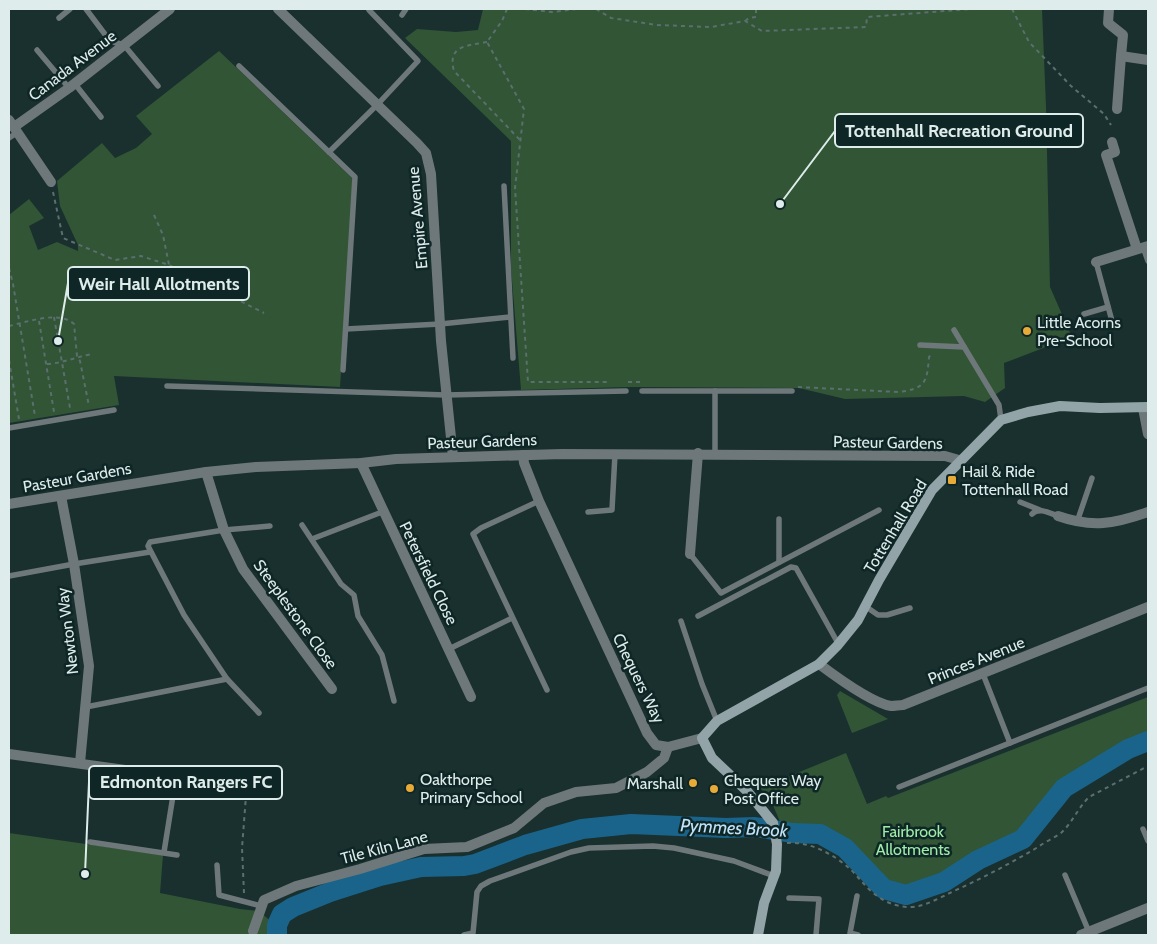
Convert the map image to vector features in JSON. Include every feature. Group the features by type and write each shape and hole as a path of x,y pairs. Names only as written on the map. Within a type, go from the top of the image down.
{"street":[{"name":"Canada Avenue","path":"13,126 72,86 170,9"},
{"name":"Empire Avenue","path":"278,9 426,153 431,174 440,324 453,457"},
{"path":"1109,9 1108,22 1123,35 1117,109"},
{"path":"1121,56 1148,60"},
{"path":"13,126 51,182"},
{"path":"1096,262 1143,247 1106,155 1114,152 1112,142"},
{"name":"Tottenhall Road","path":"702,738 718,721 819,664 839,644 858,620 932,490 959,460 1001,420 1028,412 1060,406 1146,408"},
{"path":"1146,408 1148,434"},
{"path":"690,554 698,453"},
{"name":"Pasteur Gardens","path":"9,504 206,472 256,467 361,463 396,459 698,453 945,456 959,460"},
{"name":"Chequers Way","path":"523,455 524,463 539,501 647,733 656,745 668,747"},
{"name":"Petersfield Close","path":"361,463 382,512 449,649 470,697"},
{"name":"Steeplestone Close","path":"206,472 224,530 243,569 332,689"},
{"name":"Newton Way","path":"61,496 74,564 89,666 80,763"},
{"path":"1062,519 1090,524 1126,520 1148,512"},
{"name":"Princes Avenue","path":"819,664 877,701 891,706 903,705 1148,607"},
{"path":"668,747 702,738 712,758 747,791 772,823 777,844 776,870 764,903 758,935"},
{"name":"Tile Kiln Lane","path":"261,906 264,900 296,886 424,849 467,847 514,828 544,803 576,792 616,788 647,772 664,758 668,747"},
{"path":"9,754 242,786"},
{"path":"254,931 261,906"},
{"path":"1089,933 1148,908"}],"lane":[{"path":"58,18 70,9"},
{"path":"86,9 110,41 124,45 158,86"},
{"path":"402,15 406,9"},
{"path":"329,152 418,61 369,10"},
{"path":"37,50 101,117"},
{"path":"239,66 355,177 343,370"},
{"path":"9,138 13,126"},
{"path":"504,186 513,358"},
{"path":"1143,247 1148,262"},
{"path":"1096,262 1112,321"},
{"path":"1084,314 1108,307"},
{"path":"346,329 440,324 510,316"},
{"path":"954,330 999,406 1001,420"},
{"path":"920,345 964,347"},
{"path":"167,386 446,395 626,391"},
{"path":"642,391 792,389"},
{"path":"715,391 715,454"},
{"path":"9,428 114,410"},
{"path":"588,512 612,510 615,454"},
{"path":"1076,522 1092,478"},
{"path":"539,501 481,528 473,534 547,690"},
{"path":"1020,502 1062,519"},
{"path":"690,554 721,593 878,510"},
{"path":"1032,514 1034,511 1040,510"},
{"path":"312,539 382,512"},
{"path":"778,519 780,562"},
{"path":"302,525 341,584 354,595 358,616 382,655 394,701"},
{"path":"259,713 227,679 184,614 148,546 150,542 224,530 270,526"},
{"path":"9,576 150,552"},
{"path":"698,616 791,567 796,568 839,644"},
{"path":"865,606 878,615 887,615 910,608"},
{"path":"449,649 512,618"},
{"path":"681,621 702,684 718,721"},
{"path":"983,674 1010,742"},
{"path":"86,707 227,679"},
{"path":"899,787 1148,688"},
{"path":"164,852 176,776"},
{"path":"1143,829 1148,841"},
{"path":"90,842 177,855"},
{"path":"464,935 473,933 477,892 481,886 571,852 598,848 653,846 674,848 734,861 774,876"},
{"path":"217,865 219,895 261,906"},
{"path":"1065,875 1089,933"},
{"path":"857,896 850,933 858,935"},
{"path":"789,898 819,899 816,935"}],"path":[{"path":"507,9 502,21 487,42 459,48 453,54 452,62 454,71 520,140"},
{"path":"525,9 552,12 577,9"},
{"path":"596,9 617,19 657,25 711,27 756,17 756,9"},
{"path":"744,20 762,31 866,27 866,18 971,9"},
{"path":"1012,9 1029,42 1072,86 1104,114 1111,125 1117,109"},
{"path":"487,42 524,109 515,188 528,382 616,382"},
{"path":"51,182 64,238 115,260 141,256 169,265 264,313"},
{"path":"154,215 163,235 169,265"},
{"path":"9,268 35,416"},
{"path":"9,326 54,317 64,318 74,324 78,358 89,407"},
{"path":"54,317 71,410"},
{"path":"39,320 54,412"},
{"path":"792,389 898,392 913,390 922,385 928,376 929,357 934,352"},
{"path":"46,364 62,363 66,359 92,354"},
{"path":"9,360 19,419"},
{"path":"626,382 646,382"},
{"path":"777,844 795,842 809,845 850,868 879,898 891,904 919,906 962,888 1015,861 1061,833 1089,797 1148,766"},
{"path":"242,786 246,787 242,848 243,891 245,898"}],"green space":[{"path":"483,9 1042,9 1050,287 1072,337 1004,363 1005,388 985,402 964,396 845,399 799,388 628,387 521,390 511,268 511,141 405,38 417,29 456,32 478,30"},
{"path":"219,51 354,180 340,387 114,376 119,405 9,423 9,215 29,199 44,218 29,226 38,250 57,242 78,251 78,245 60,206 57,181 102,143 115,158 136,148 152,134 136,116"},
{"path":"840,691 888,719 852,733 837,695"},
{"name":"Fairbrook Allotments","path":"1148,697 1148,736 1129,743 1058,787 1022,833 924,888 909,890 890,886 866,859 847,845 820,833 781,824 772,803 760,788 846,753 867,804 886,796 888,798"},
{"path":"9,833 163,855 160,893 259,911 282,931 282,935 9,935"}],"waterway":[{"name":"Pymmes Brook","path":"277,935 277,925 282,914 293,907 330,892 380,876 421,867 475,864 525,845 582,829 631,824 726,828 755,827 792,833 820,834 845,848 884,889 906,895 944,882 978,860 1023,839 1064,788 1128,749 1148,741"}],"place":[{"name":"Tottenhall Recreation Ground","path":"780,204"},
{"name":"Little Acorns Pre-School","path":"1027,331"},
{"name":"Weir Hall Allotments","path":"58,341"},
{"name":"Hail & Ride Tottenhall Road","path":"952,480"},
{"name":"Marshall","path":"693,783"},
{"name":"Oakthorpe Primary School","path":"410,788"},
{"name":"Chequers Way Post Office","path":"714,789"},
{"name":"Edmonton Rangers FC","path":"85,874"}]}
